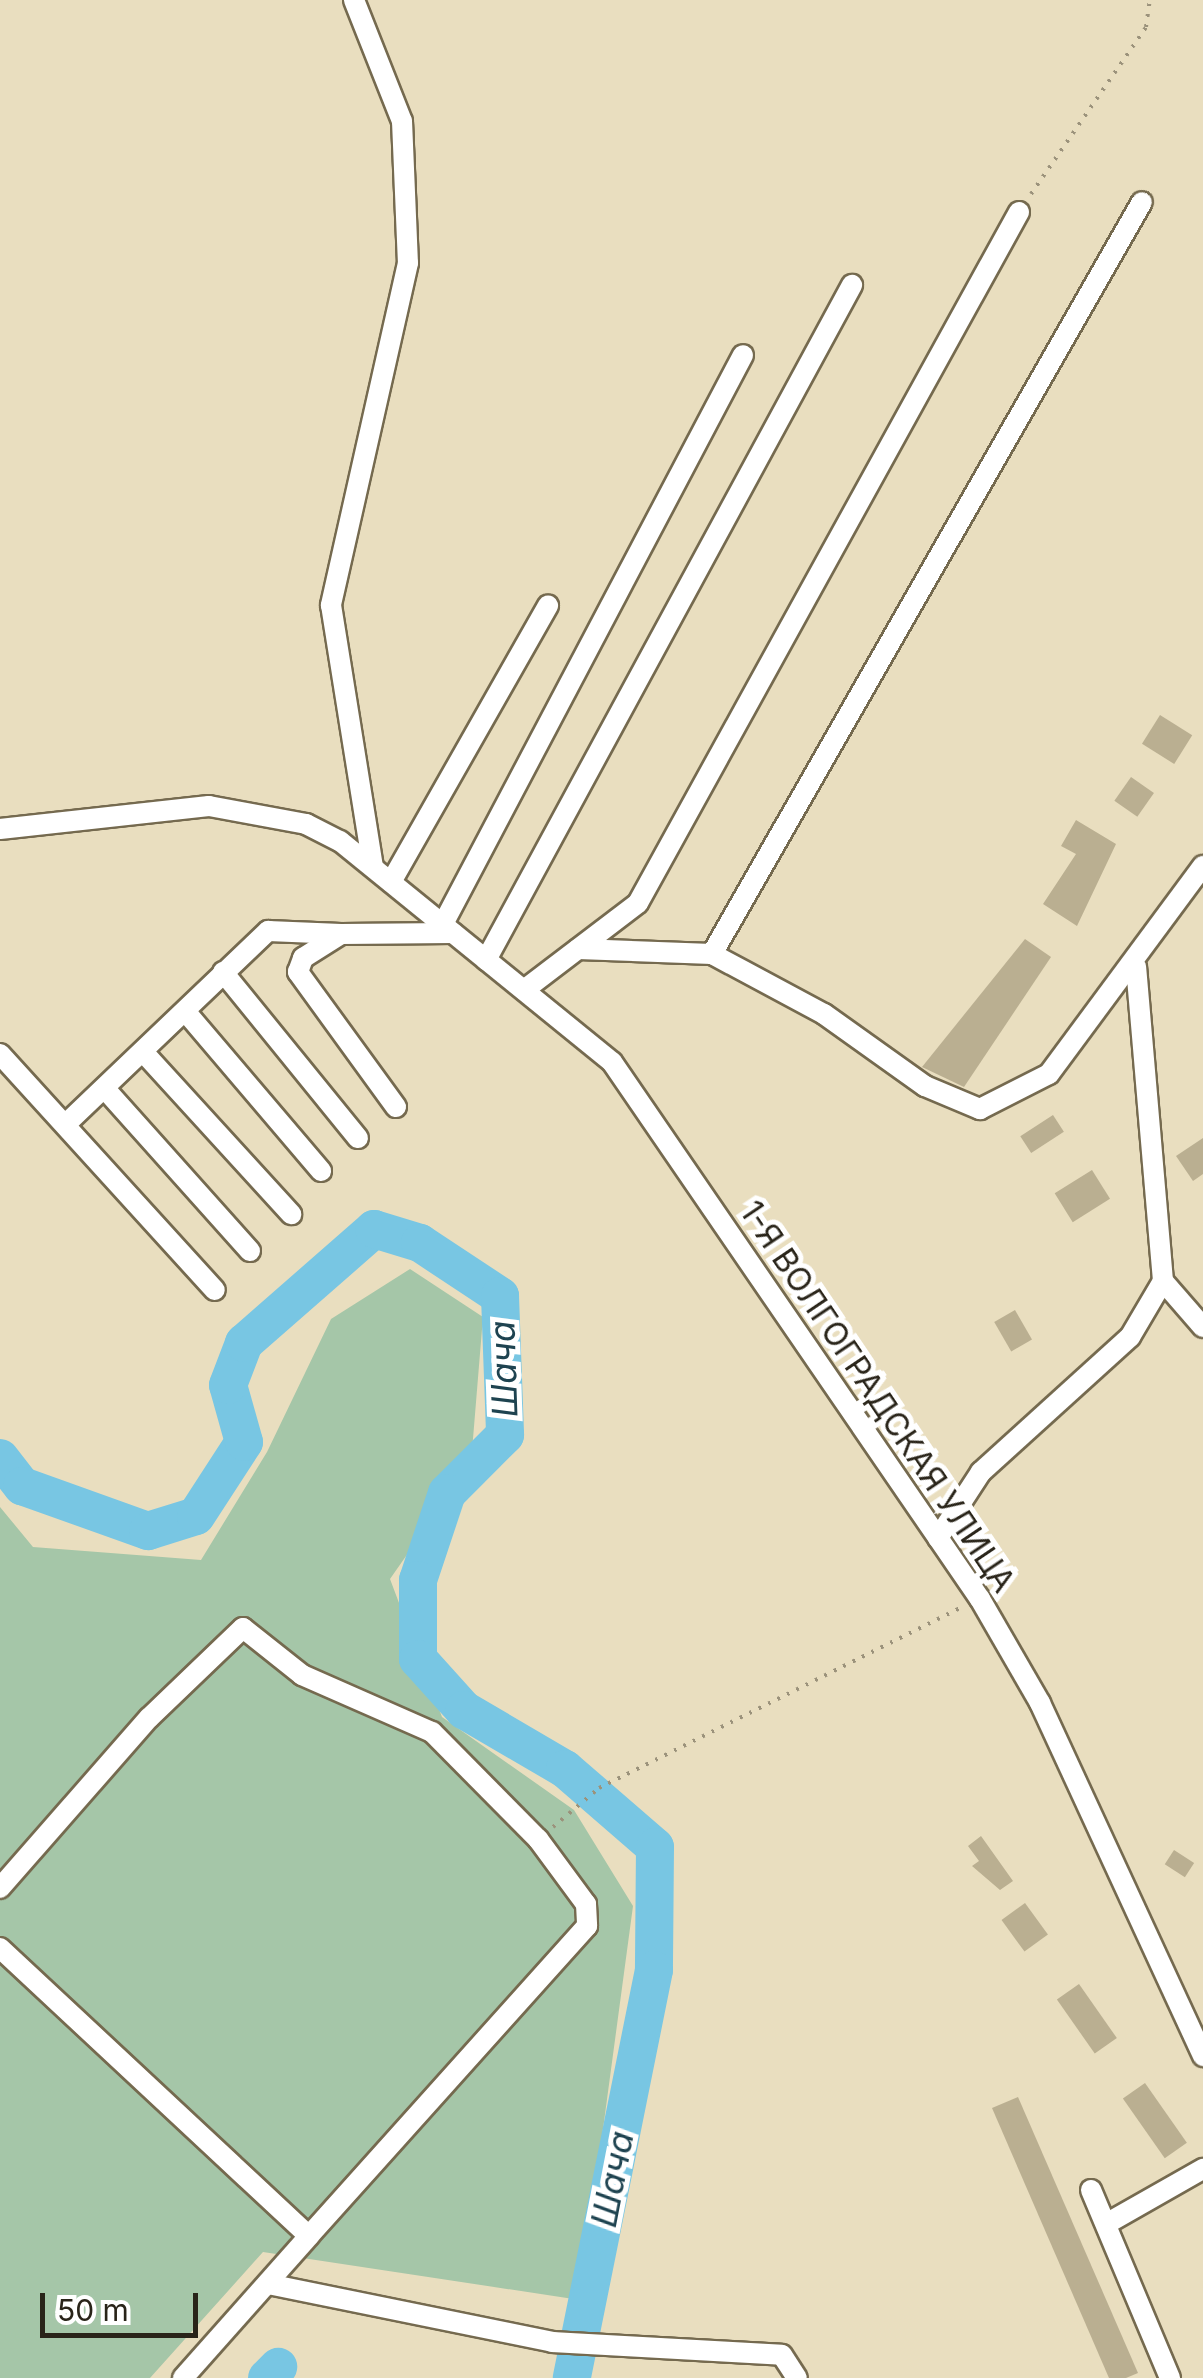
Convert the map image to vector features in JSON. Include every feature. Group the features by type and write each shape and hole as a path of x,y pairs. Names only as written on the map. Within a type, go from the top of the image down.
{"street":[{"path":"354,0 402,121 408,263 331,605 373,868"},
{"path":"712,954 1142,202"},
{"path":"524,990 638,903 1019,212"},
{"path":"486,960 852,285"},
{"path":"68,1122 145,1054 268,931 341,934 448,928 743,355"},
{"path":"391,882 548,606"},
{"name":"1-Я ВОЛГОГРАДСКАЯ УЛИЦА","path":"0,829 209,806 306,824 373,868 612,1062 980,1598 1040,1703 1109,1859 1200,2042"},
{"path":"578,949 712,954 824,1014 924,1086 980,1109 1049,1074 1136,967 1203,866"},
{"path":"341,934 302,958 298,972 396,1107"},
{"path":"938,1538 981,1472 1130,1337 1163,1281 1136,967"},
{"path":"223,972 358,1138"},
{"path":"185,1011 321,1171"},
{"path":"0,1054 68,1122 215,1290"},
{"path":"145,1054 291,1214"},
{"path":"106,1090 250,1251"},
{"path":"1163,1281 1203,1328"},
{"path":"0,1888 150,1718 243,1628 302,1675 432,1732 538,1839 586,1904 587,1926 183,2378"},
{"path":"0,1948 308,2236"},
{"path":"1106,2224 1203,2169"},
{"path":"1091,2190 1170,2378"},
{"path":"268,2284 552,2342 782,2355 797,2378"}],"path":[{"path":"1019,212 1146,27 1150,0"},
{"path":"538,1839 598,1788 980,1598"}],"green space":[{"path":"410,1269 483,1317 471,1463 390,1579 442,1717 574,1810 633,1906 580,2300 263,2252 150,2378 0,2378 0,1507 33,1547 201,1560 267,1452 331,1319"}],"building":[{"path":"1160,715 1192,735 1174,764 1142,744"},
{"path":"1131,777 1154,793 1137,817 1114,801"},
{"path":"1076,820 1116,844 1077,926 1043,904 1076,854 1061,846"},
{"path":"1025,939 1051,957 964,1087 922,1067"},
{"path":"1053,1115 1064,1132 1031,1153 1020,1136"},
{"path":"1203,1138 1203,1174 1193,1181 1176,1156"},
{"path":"1092,1170 1110,1199 1073,1222 1055,1193"},
{"path":"1015,1310 1032,1339 1011,1351 994,1322"},
{"path":"981,1836 1013,1881 1000,1890 972,1866 979,1861 968,1846"},
{"path":"1174,1850 1194,1863 1185,1877 1165,1864"},
{"path":"1025,1903 1048,1935 1024,1952 1002,1920"},
{"path":"1079,1984 1117,2038 1095,2054 1057,1999"},
{"path":"1145,2083 1187,2143 1165,2158 1123,2098"},
{"path":"1018,2097 1138,2373 1126,2378 1109,2378 992,2108"}],"waterway":[{"name":"Шача","path":"0,1458 22,1486 148,1531 196,1516 244,1442 228,1385 244,1343 374,1229 420,1243 500,1296 505,1435 447,1493 418,1580 418,1659 464,1710 565,1769 655,1847 654,1970 572,2378"},
{"path":"267,2378 278,2367"}]}
